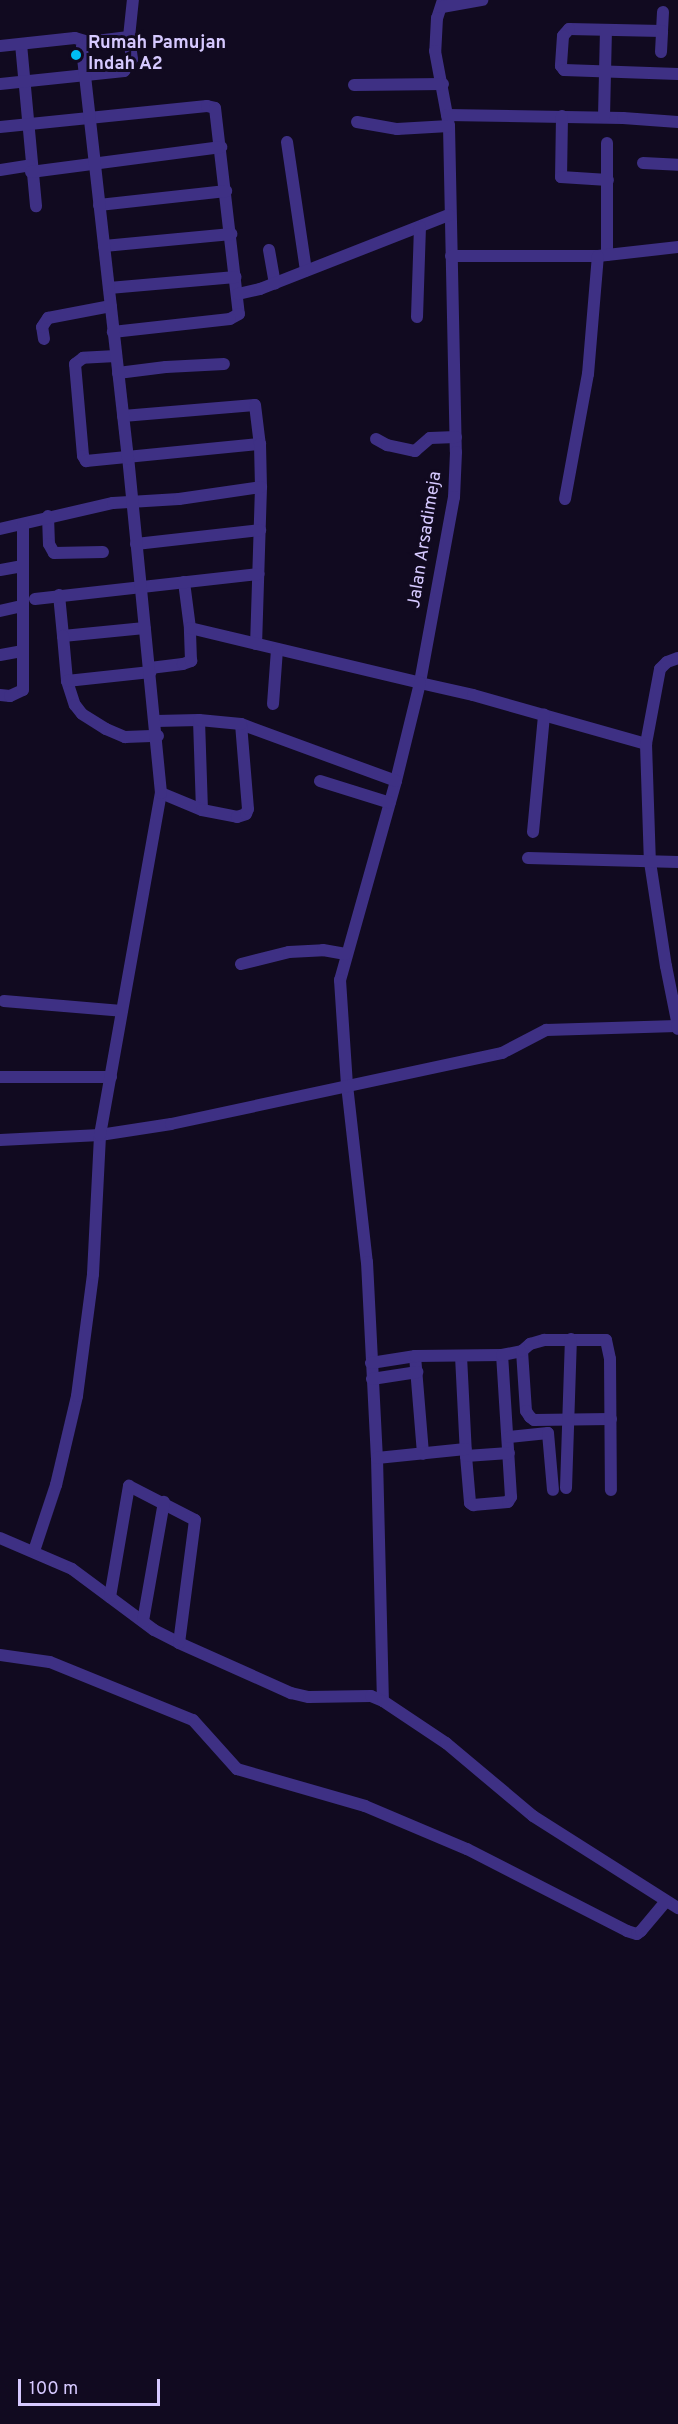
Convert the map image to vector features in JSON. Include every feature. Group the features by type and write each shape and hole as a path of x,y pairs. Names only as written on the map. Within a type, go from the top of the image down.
{"street":[{"path":"0,84 118,72 128,68 132,58 129,37 133,0"},
{"path":"442,3 482,0"},
{"name":"Jalan Arsadimeja","path":"383,1701 377,1458 367,1262 347,1085 340,989 346,954 390,803 420,683 454,497 456,437 448,120 435,51 437,18 442,3"},
{"path":"661,52 663,12"},
{"path":"662,31 569,29 563,36 561,66 564,70 678,74"},
{"path":"604,117 606,30"},
{"path":"34,1551 56,1485 77,1396 93,1274 100,1135 161,793 158,736 109,288 93,164 82,47 88,42 129,37"},
{"path":"0,46 80,38 88,42"},
{"path":"21,44 26,125 36,206"},
{"path":"354,86 443,84"},
{"path":"0,127 211,106 217,111 240,310 235,318 113,332"},
{"path":"562,117 561,177 608,180"},
{"path":"357,122 397,129 448,120 562,117 604,117 678,122"},
{"path":"287,142 306,271"},
{"path":"565,499 588,374 603,256 608,180 607,143"},
{"path":"0,170 93,164 221,147"},
{"path":"643,163 678,165"},
{"path":"99,205 226,191"},
{"path":"238,294 275,283 449,215"},
{"path":"417,317 420,227"},
{"path":"104,246 231,234"},
{"path":"451,256 603,256 678,247"},
{"path":"268,250 275,283"},
{"path":"109,288 236,277"},
{"path":"44,339 42,327 48,318 111,306"},
{"path":"116,356 83,358 75,364 83,456 89,462 260,444"},
{"path":"118,373 166,367 224,364"},
{"path":"123,416 255,405 260,444 261,487 256,644"},
{"path":"376,439 387,445 415,451 430,438 456,437"},
{"path":"0,529 23,525 48,516 131,501 179,499 261,487"},
{"path":"48,516 49,544 54,553 103,552"},
{"path":"0,695 18,694 23,690 23,525"},
{"path":"136,544 260,530"},
{"path":"0,570 23,566"},
{"path":"35,599 259,574"},
{"path":"67,681 150,670 191,661 190,628 184,582"},
{"path":"59,595 67,681 75,705 82,714 106,729 125,737 158,736"},
{"path":"0,611 22,606"},
{"path":"63,636 145,628"},
{"path":"190,628 420,683 646,744"},
{"path":"273,704 277,650"},
{"path":"0,654 22,651"},
{"path":"0,1140 100,1135 171,1124 502,1053 546,1030 678,1027 650,862 646,744 660,669 667,662 678,658"},
{"path":"533,832 544,715"},
{"path":"156,721 199,720 241,724 396,781"},
{"path":"199,720 202,810"},
{"path":"161,793 202,810 237,816 246,814 248,809 241,724"},
{"path":"320,781 390,803"},
{"path":"528,858 678,862"},
{"path":"241,964 298,951 324,950 346,954"},
{"path":"4,1001 122,1011"},
{"path":"0,1077 111,1077"},
{"path":"371,1363 415,1356 502,1355 522,1350 537,1341 571,1339 607,1341 610,1359 611,1490"},
{"path":"566,1488 571,1339"},
{"path":"522,1350 527,1415 534,1420 611,1419"},
{"path":"461,1356 466,1453 473,1505 510,1501 509,1437 502,1355"},
{"path":"415,1356 423,1454"},
{"path":"372,1379 417,1372"},
{"path":"509,1437 548,1433 553,1490"},
{"path":"377,1458 423,1454 509,1453"},
{"path":"110,1597 129,1486 164,1502 195,1520 179,1643"},
{"path":"142,1621 164,1502"},
{"path":"0,1538 72,1569 142,1621 179,1643 291,1693 309,1697 371,1696 383,1701 446,1743 533,1816 678,1908"},
{"path":"0,1655 50,1662 193,1720 237,1769 364,1806 467,1849 627,1931 637,1934 641,1931 666,1901"}],"place":[{"name":"Rumah Pamujan Indah A2","path":"76,55"}]}
